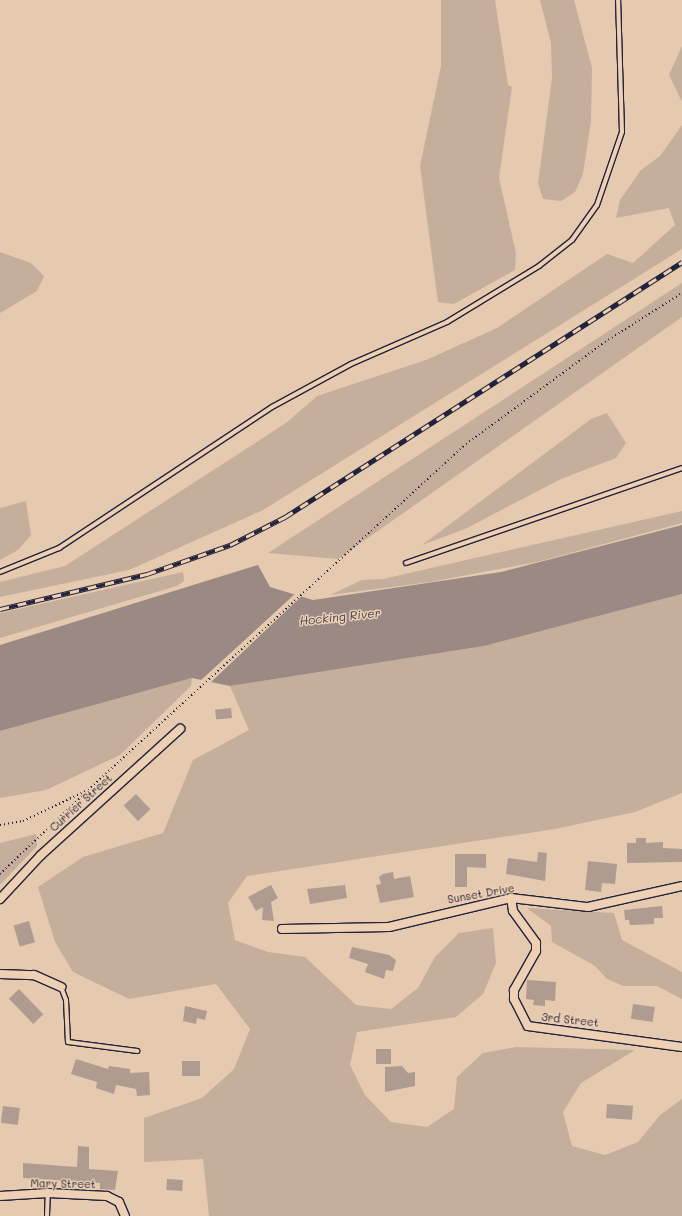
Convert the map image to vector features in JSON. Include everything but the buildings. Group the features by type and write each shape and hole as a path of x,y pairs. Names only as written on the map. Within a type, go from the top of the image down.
{"street":[{"name":"Currier Street","path":"0,899 41,855 180,729"},
{"name":"Sunset Drive","path":"282,929 388,927 511,898 588,907 682,886"},
{"name":"3rd Street","path":"511,898 513,911 536,943 536,951 514,990 514,999 528,1026 682,1047"},
{"path":"0,974 34,975 61,987"},
{"name":"Mary Street","path":"0,1196 48,1194 107,1196 122,1206 125,1216"}],"lane":[{"path":"0,572 59,548 272,407 350,364 447,322 539,266 572,240 598,205 622,132 618,0"},
{"path":"406,563 682,468"},
{"path":"61,987 66,1000 68,1042 137,1051"},
{"path":"47,1216 48,1194"}],"path":[{"path":"0,874 88,790 115,769 308,585 466,444 604,342 682,293"},
{"path":"0,825 23,820 88,790"}],"shaded area":[{"path":"441,0 495,0 508,85 512,87 499,178 516,253 515,270 454,304 438,302 420,166 441,66"},
{"path":"540,0 574,0 592,68 591,121 583,174 575,192 561,201 543,199 538,183 552,78 551,43"},
{"path":"682,46 682,102 669,75"},
{"path":"682,125 682,249 263,510 129,570 0,597 0,582 65,566 286,423 317,396 426,360 497,328 607,254 633,263 675,225 669,208 616,218 620,200 641,170 660,156"},
{"path":"0,252 31,263 44,276 37,291 0,313"},
{"path":"682,283 682,317 338,559 268,553"},
{"path":"607,413 626,443 616,458 561,479 465,529 422,545 591,419"},
{"path":"26,501 31,535 18,550 0,560 0,508"},
{"path":"682,511 682,523 537,562 430,582 330,595 362,580 383,579"},
{"path":"183,572 184,581 177,586 0,638 0,613"},
{"path":"682,594 682,793 635,812 555,829 247,876 228,903 235,940 268,952 305,957 356,1005 391,1009 418,988 435,957 459,933 493,928 496,963 483,994 456,1017 357,1032 350,1065 365,1095 391,1122 427,1127 454,1109 457,1077 483,1053 516,1047 635,1050 581,1083 563,1112 572,1146 605,1155 638,1142 660,1115 682,1099 682,1216 209,1216 203,1159 144,1162 144,1118 202,1098 234,1069 250,1029 216,984 129,999 73,972 55,942 38,887 83,857 163,833 193,760 249,730 230,686 484,646"},
{"path":"192,678 191,686 120,755 46,790 0,798 0,731"},
{"path":"36,834 37,846 0,885 0,843"},
{"path":"527,908 614,913 622,940 682,972 682,999 657,986 623,986 607,979 595,966 552,942 551,926"}],"water":[{"name":"Hocking River","path":"682,525 682,594 484,646 230,686 192,678 0,731 0,645 258,565 270,587 313,600 501,572"}],"pier":[{"path":"296,593 303,595 210,683 200,681"}],"railway":[{"path":"0,609 147,574 230,545 285,517 682,262"}]}
